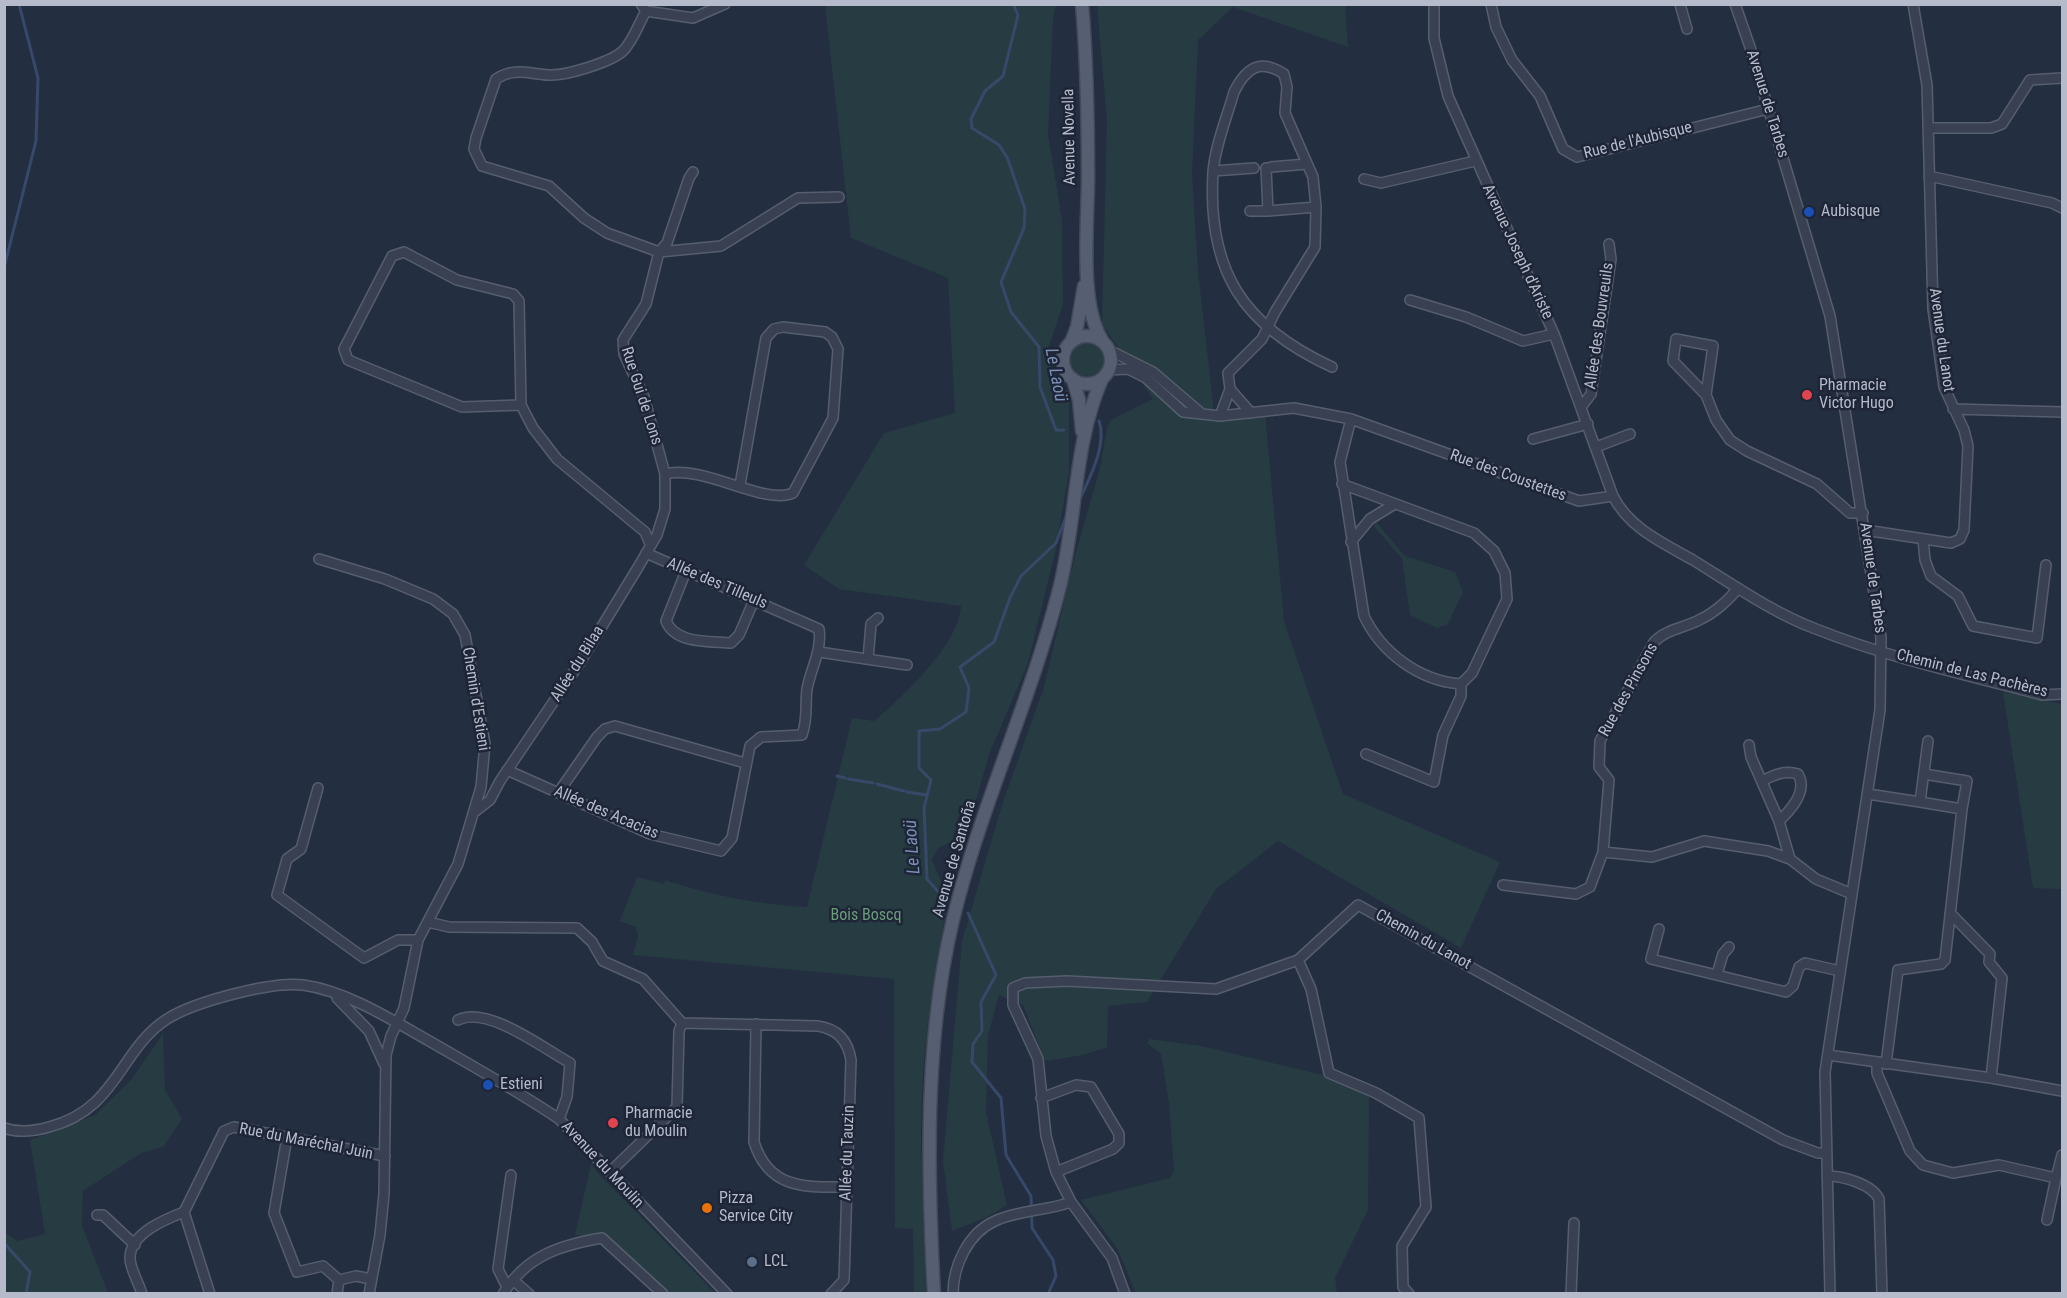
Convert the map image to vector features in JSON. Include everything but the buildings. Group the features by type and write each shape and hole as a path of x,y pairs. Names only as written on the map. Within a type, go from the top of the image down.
{"main road":[{"name":"Avenue Novella","path":"1082,4 1086,74 1087,270 1093,326 1106,345"},
{"name":"Avenue Novella","path":"1072,340 1077,327 1087,270"},
{"path":"1087,335 1106,345 1106,375 1088,384 1073,379 1064,367 1062,360 1064,352 1072,340 1087,335"},
{"name":"Avenue de Santoña","path":"934,1293 930,1167 931,1084 946,958 958,902 980,826 1059,591 1072,531 1083,445 1092,401 1106,375"},
{"name":"Avenue de Santoña","path":"1073,379 1079,400 1083,445"}],"street":[{"path":"725,4 693,18 644,8 624,50 614,56 561,75 519,71 509,72 496,79 491,86 474,149 482,166 549,186 584,218 607,233 659,252 722,246 798,198 839,197"},
{"name":"Avenue Joseph d'Ariste","path":"1434,4 1434,38 1448,96 1554,334 1582,406 1612,496"},
{"name":"Rue de l'Aubisque","path":"1491,4 1496,27 1512,60 1540,96 1563,149 1577,157 1768,109"},
{"path":"1680,4 1687,29"},
{"name":"Avenue de Tarbes","path":"1735,4 1830,316 1863,513 1882,651 1882,689 1868,794 1825,1072 1830,1293"},
{"name":"Avenue du Lanot","path":"1865,530 1952,543 1960,539 1964,530 1968,446 1964,430 1944,387 1932,309 1927,85 1913,4"},
{"path":"1220,416 1230,389 1228,373 1262,339 1268,327 1316,247 1316,207 1312,177 1285,113 1287,87 1284,74 1271,66 1256,67 1240,80 1234,92 1213,171 1217,249 1227,278 1243,302 1268,327 1297,351 1332,367"},
{"path":"1928,128 1991,128 2002,124 2030,80 2062,78"},
{"path":"1364,179 1381,183 1475,161"},
{"path":"1268,211 1268,168 1307,164"},
{"path":"1213,171 1254,168"},
{"name":"Rue Gui de Lons","path":"650,543 657,535 665,509 665,474 644,397 624,354 623,340 646,303 659,252 667,243 688,178 693,172"},
{"path":"1929,176 2052,203 2062,208"},
{"path":"1251,211 1316,207"},
{"name":"Allée des Bouvreuils","path":"1582,406 1587,401 1592,386 1611,259 1608,244"},
{"path":"521,405 462,407 348,360 344,349 392,256 404,252 458,280 513,294 519,301 521,405 544,445 645,532 650,543"},
{"path":"1410,300 1466,317 1523,341 1554,334"},
{"path":"665,474 686,471 740,485 785,496 793,493 833,418 838,349 832,337 825,332 783,327 774,329 766,338 740,485"},
{"path":"1706,394 1713,346 1676,339 1672,361 1706,394 1716,420 1730,440 1747,451 1816,484 1850,513 1863,513"},
{"path":"1106,345 1153,372 1204,416"},
{"name":"Rue des Coustettes","path":"1106,375 1128,369 1146,378 1183,412 1220,416 1294,408 1351,419 1579,501 1612,496"},
{"path":"1230,389 1251,412"},
{"path":"1953,409 2062,412"},
{"path":"1342,484 1393,505 1474,533 1494,551 1505,573 1507,599 1472,674 1461,684 1448,683 1407,665 1388,653 1372,633 1364,616 1351,542 1342,484 1340,462 1351,419"},
{"path":"1533,439 1588,424"},
{"path":"1596,447 1630,434"},
{"path":"1612,496 1626,517 1647,533 1738,588 1814,629 1882,651"},
{"path":"1351,542 1370,519 1393,505"},
{"path":"1923,539 1925,560 1931,576 1958,596 1973,626 2037,638 2046,565"},
{"name":"Allée du Bilaa","path":"474,813 490,800 507,770 579,664 650,543"},
{"name":"Allée des Tilleuls","path":"646,553 819,629 819,652"},
{"name":"Chemin d'Estieni","path":"319,559 386,579 433,599 453,614 465,634 485,744 481,787 458,864 418,940 404,1008 391,1036 386,1068 385,1156 380,1235 369,1293"},
{"path":"686,571 666,621 670,632 678,637 731,643 739,635 754,600"},
{"name":"Rue des Pinsons","path":"1503,885 1576,894 1590,887 1603,852 1610,780 1599,767 1600,741 1660,635 1702,619 1733,595 1738,588"},
{"path":"868,659 871,624 878,618"},
{"name":"Chemin de Las Pachères","path":"1882,651 2042,695 2062,694"},
{"path":"819,652 907,665"},
{"name":"Allée des Acacias","path":"507,770 651,834 721,851 732,838 744,763 750,746 761,737 802,735 807,720 807,688 819,652"},
{"path":"1366,754 1434,783 1443,735 1461,696 1461,684"},
{"path":"558,793 597,737 615,726 744,763"},
{"path":"1920,802 1928,741"},
{"path":"1749,745 1750,757 1779,821 1790,859"},
{"path":"1762,781 1777,773 1792,772 1798,774 1802,780 1800,795 1779,821"},
{"path":"1924,774 1967,781 1945,960 1941,964 1898,970 1881,1063 1877,1073 1910,1150 1923,1165 1953,1173 1999,1165 2056,1178"},
{"path":"481,787 489,788 500,781"},
{"path":"318,788 301,849 287,859 278,896 364,958 398,940 418,940"},
{"path":"1868,794 1962,809"},
{"path":"1603,852 1652,857 1704,841 1768,851 1790,859 1816,879 1852,894"},
{"name":"Chemin du Lanot","path":"1125,1293 1104,1244 1071,1202 1056,1172 1046,1136 1038,1059 1013,1005 1013,988 1024,983 1067,981 1216,989 1298,960 1358,904 1783,1140 1818,1153 1826,1153"},
{"path":"1950,913 1990,954 1989,962 2002,978 1991,1078"},
{"path":"428,922 449,927 577,928 592,942 603,961 643,979 682,1023 756,1024 754,1142 757,1154 786,1182 800,1187 847,1187"},
{"path":"1659,929 1651,959 1786,992 1793,986 1799,967 1805,963 1840,971"},
{"path":"1718,974 1723,954 1729,947"},
{"path":"1298,960 1311,989 1329,1073 1376,1093 1419,1118 1426,1207 1402,1246 1403,1287 1409,1293"},
{"name":"Avenue du Moulin","path":"4,1128 27,1131 62,1123 92,1106 107,1091 148,1037 167,1019 198,1006 244,992 279,985 302,985 331,993 397,1023 528,1097 559,1119 727,1293"},
{"path":"331,993 366,1026 386,1068"},
{"path":"458,1020 466,1016 492,1019 570,1063 567,1097 559,1119"},
{"path":"610,1172 677,1107 679,1031 682,1023"},
{"name":"Allée du Tauzin","path":"756,1024 818,1026 838,1033 849,1050 844,1280 831,1293"},
{"path":"1828,1055 1991,1078 2062,1091"},
{"path":"1041,1098 1076,1085 1092,1087 1119,1134 1119,1143 1113,1149 1056,1172"},
{"name":"Rue du Maréchal Juin","path":"184,1212 224,1131 234,1127 385,1156"},
{"path":"288,1137 274,1213 297,1272 323,1266 339,1280"},
{"path":"2047,1220 2062,1155"},
{"path":"511,1175 498,1269 508,1287 528,1293"},
{"path":"1827,1176 1846,1178 1876,1193 1880,1199 1882,1293"},
{"path":"953,1293 956,1268 967,1246 993,1221 1071,1202"},
{"path":"142,1293 130,1258 135,1245 156,1222 184,1212 210,1293"},
{"path":"97,1215 103,1215 135,1245"},
{"path":"1571,1293 1574,1223"},
{"path":"508,1287 543,1253 569,1243 602,1238 663,1293"},
{"path":"339,1280 356,1276 371,1279"},
{"path":"337,1293 339,1280"}],"green space":[{"name":"Bois Boscq","path":"825,5 1056,5 1053,19 1048,134 1062,220 1063,304 1047,352 1054,372 1069,396 1069,472 1055,553 1028,663 990,752 975,803 959,815 952,841 938,848 932,860 945,891 937,899 947,907 932,991 923,1077 921,1134 926,1293 914,1293 913,1229 895,1228 894,979 633,955 638,936 636,927 620,921 637,877 664,884 665,880 735,898 807,907 852,718 874,721 886,711 928,669 951,637 958,621 961,606 839,589 804,565 884,433 955,413 948,278 851,238"},
{"path":"1097,5 1345,5 1348,47 1233,7 1198,40 1192,173 1198,271 1215,421 1265,413 1284,621 1343,794 1500,862 1461,948 1278,841 1216,889 1147,1002 1108,1006 1107,1047 1083,1055 1045,1061 1023,1005 999,995 988,1035 986,1112 1007,1205 987,1217 952,1231 943,1161 962,941 1002,805 1044,687 1075,556 1100,468 1107,427 1111,420 1153,399 1102,324 1107,120"},
{"path":"1086,342 1099,347 1104,360 1099,373 1086,378 1073,373 1068,360 1073,347"},
{"path":"1376,522 1405,556 1455,572 1463,592 1448,624 1437,628 1410,615 1402,559 1373,525"},
{"path":"2003,692 2062,704 2062,889 2033,888"},
{"path":"163,1034 165,1090 182,1119 163,1147 141,1153 83,1191 82,1225 108,1293 5,1293 5,1232 17,1241 45,1234 30,1140 95,1115 131,1080"},
{"path":"1149,1039 1201,1046 1323,1075 1369,1097 1368,1210 1335,1278 1337,1293 1136,1293 1117,1248 1081,1200 1170,1178 1174,1171 1169,1103 1161,1054 1147,1043"},
{"path":"591,1164 715,1293 670,1293 610,1239 575,1235"}],"waterway":[{"path":"4,268 36,141 38,78 19,4"},
{"name":"Le Laoü","path":"1013,4 1018,15 1003,76 985,91 971,119 972,128 999,145 1007,157 1025,209 1024,228 1001,282 1011,312 1039,347 1040,387 1056,430 1064,430"},
{"name":"Le Laoü","path":"1081,497 1099,449 1101,439 1099,421"},
{"name":"Le Laoü","path":"944,898 927,879 924,808 931,780 919,768 919,731 940,729 966,712 969,688 960,667 994,642 1010,598 1021,576 1056,543 1067,514"},
{"path":"837,776 845,778"},
{"path":"848,779 873,783"},
{"path":"877,784 904,791"},
{"path":"907,792 927,795"},
{"name":"Le Laoü","path":"968,913 996,975 981,1002 982,1031 973,1044 972,1062 1001,1098 1006,1155 1031,1196 1032,1228 1053,1260 1056,1276 1048,1294"},
{"path":"4,1243 30,1272 26,1294"}],"place":[{"name":"Aubisque","path":"1809,212"},
{"name":"Pharmacie Victor Hugo","path":"1807,395"},
{"name":"Estieni","path":"488,1085"},
{"name":"Pharmacie du Moulin","path":"613,1123"},
{"name":"Pizza Service City","path":"707,1208"},
{"name":"LCL","path":"752,1262"}]}
